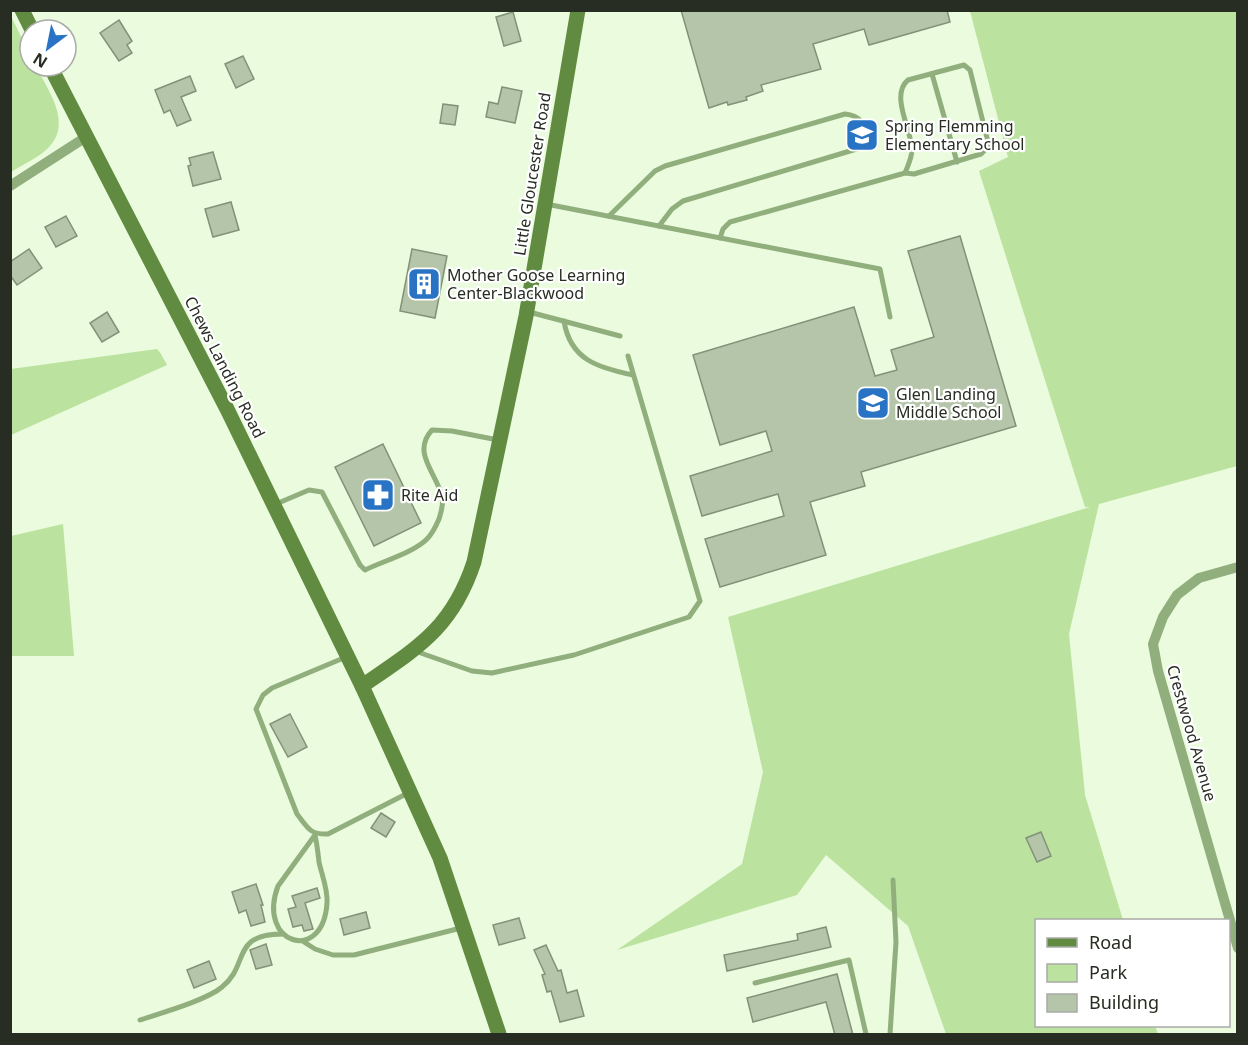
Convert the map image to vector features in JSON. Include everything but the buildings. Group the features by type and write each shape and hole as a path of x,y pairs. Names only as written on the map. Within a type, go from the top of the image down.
{"main road":[{"name":"Little Gloucester Road","path":"362,686 426,641 448,617 467,585 474,562 527,311 578,10"},
{"name":"Chews Landing Road","path":"56,78 222,399 362,686 440,858 499,1035"}],"street":[{"path":"10,186 86,137"},
{"name":"Crestwood Avenue","path":"1238,567 1199,578 1177,595 1163,617 1154,644 1158,671 1236,934 1238,948"}],"lane":[{"path":"720,238 723,229 730,222 905,172 914,174 978,156 987,148 988,142 970,70 964,65 908,80 900,91 912,147 905,172"},
{"path":"932,74 957,162"},
{"path":"609,216 655,171 665,166 845,114 852,114 862,121 868,135 867,141 860,148 683,201 672,209 659,226"},
{"path":"545,203 879,269 890,317"},
{"path":"527,311 620,336"},
{"path":"564,321 569,343 582,357 633,375"},
{"path":"413,650 472,671 492,673 574,655 689,617 700,601 628,356"},
{"path":"274,505 309,490 322,492 360,565 365,570 418,546 428,538 437,524 442,509 442,497 423,452 425,438 432,430 452,431 500,441"},
{"path":"304,942 312,938 323,921 327,893 315,835 297,814 256,709 263,695 272,688 348,656"},
{"path":"283,934 276,922 273,909 275,895 278,886 315,835 328,834 411,792"},
{"path":"890,1035 896,942 893,880"},
{"path":"140,1020 221,988 235,970 242,953 253,940 266,934 283,934 333,955 354,955 464,927"},
{"path":"755,983 849,960 866,1035"}],"green space":[{"path":"970,11 1237,11 1237,466 1099,504 1069,634 1085,795 1123,919 1035,919 1035,1027 1155,1027 1158,1034 946,1034 908,926 826,855 797,895 617,950 742,864 763,772 728,617 1090,507 1085,507 979,171 1008,157"},
{"path":"11,16 18,30 18,78 42,78 52,97 59,119 54,140 46,150 11,172"},
{"path":"157,349 167,365 11,435 11,369"},
{"path":"63,524 74,656 11,656 11,536"}],"place":[{"name":"Spring Flemming Elementary School","path":"862,135"},
{"name":"Mother Goose Learning Center-Blackwood","path":"424,284"},
{"name":"Glen Landing Middle School","path":"873,403"},
{"name":"Rite Aid","path":"378,495"}]}
